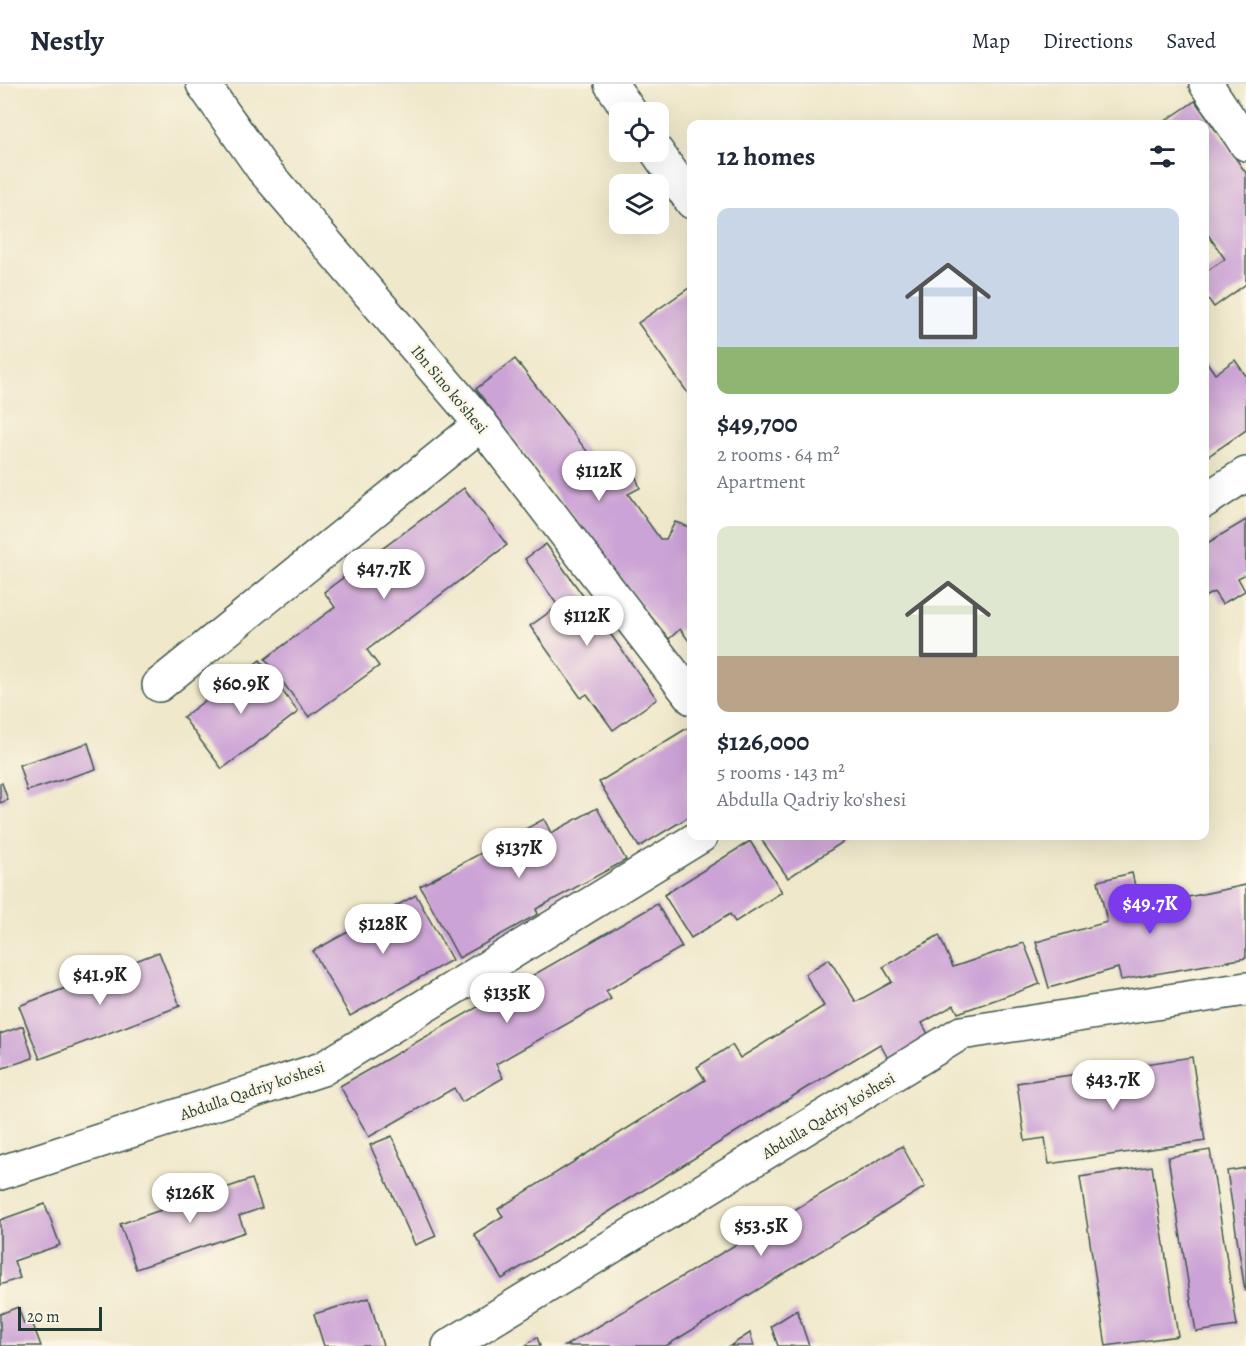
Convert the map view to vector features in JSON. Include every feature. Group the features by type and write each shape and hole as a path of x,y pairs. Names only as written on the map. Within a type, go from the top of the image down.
{"street":[{"name":"Ibn Sino ko'shesi","path":"203,84 262,168 481,424 687,692"},
{"path":"611,84 623,102"},
{"path":"1206,84 1246,144"},
{"path":"664,162 687,195"},
{"path":"159,685 481,424"},
{"path":"1209,498 1246,474"},
{"name":"Abdulla Qadriy ko'shesi","path":"0,1173 322,1069 694,840"},
{"name":"Abdulla Qadriy ko'shesi","path":"449,1346 961,1033 1246,989"}],"building":[{"path":"1195,101 1208,120 1167,120"},
{"path":"1209,121 1246,173 1246,284 1214,307 1209,300 1209,270 1225,259 1209,236"},
{"path":"687,289 687,392 638,323"},
{"path":"515,359 600,468 630,461 640,488 628,494 660,539 666,539 675,522 687,526 687,638 680,629 669,639 615,572 476,389"},
{"path":"1235,360 1246,376 1246,430 1209,456 1209,365 1215,374"},
{"path":"464,488 507,545 367,650 379,666 309,717 265,659 335,607 324,592"},
{"path":"1246,520 1246,574 1238,578 1245,591 1222,604 1214,592 1209,594 1209,542"},
{"path":"546,544 657,699 613,730 587,694 581,698 530,626 558,606 525,559"},
{"path":"260,660 298,712 222,769 183,717"},
{"path":"687,728 687,818 639,847 599,782"},
{"path":"88,743 96,769 27,791 19,765"},
{"path":"0,783 2,783 8,800 0,803"},
{"path":"597,808 626,860 536,909 538,914 459,958 420,886 544,819 551,833"},
{"path":"762,840 846,840 788,878"},
{"path":"750,841 782,892 735,922 730,914 691,938 664,895"},
{"path":"1132,873 1140,907 1246,885 1246,958 1121,980 1118,968 1049,988 1036,942 1107,922 1098,881"},
{"path":"416,895 452,960 350,1016 313,951"},
{"path":"657,904 682,947 606,991 611,999 496,1064 503,1078 462,1102 454,1088 369,1137 340,1086"},
{"path":"939,935 953,967 1024,943 1040,984 958,1013 954,1005 922,1023 933,1043 892,1066 880,1044 502,1279 474,1234 503,1216 498,1209 705,1080 697,1067 732,1045 740,1058 824,1006 805,974 829,959 856,1002 892,982 883,967"},
{"path":"159,952 180,1006 40,1059 19,1006"},
{"path":"23,1026 33,1058 0,1069 0,1034"},
{"path":"1192,1057 1205,1141 1049,1164 1045,1138 1025,1141 1017,1083"},
{"path":"392,1136 436,1236 415,1245 370,1145"},
{"path":"902,1146 925,1187 666,1346 565,1346"},
{"path":"1210,1150 1237,1326 1196,1332 1168,1157"},
{"path":"1152,1166 1178,1336 1106,1346 1080,1177"},
{"path":"1246,1168 1246,1291 1245,1291 1227,1171"},
{"path":"252,1179 262,1208 239,1216 245,1232 136,1269 120,1224"},
{"path":"45,1204 60,1245 14,1261 20,1278 0,1285 0,1220"},
{"path":"369,1298 383,1346 324,1346 314,1314"},
{"path":"18,1307 24,1324 32,1322 41,1346 0,1346 0,1314"},
{"path":"797,1310 809,1346 778,1346 771,1326"},
{"path":"750,1333 754,1346 730,1346"},
{"path":"537,1337 540,1346 525,1346"}]}
